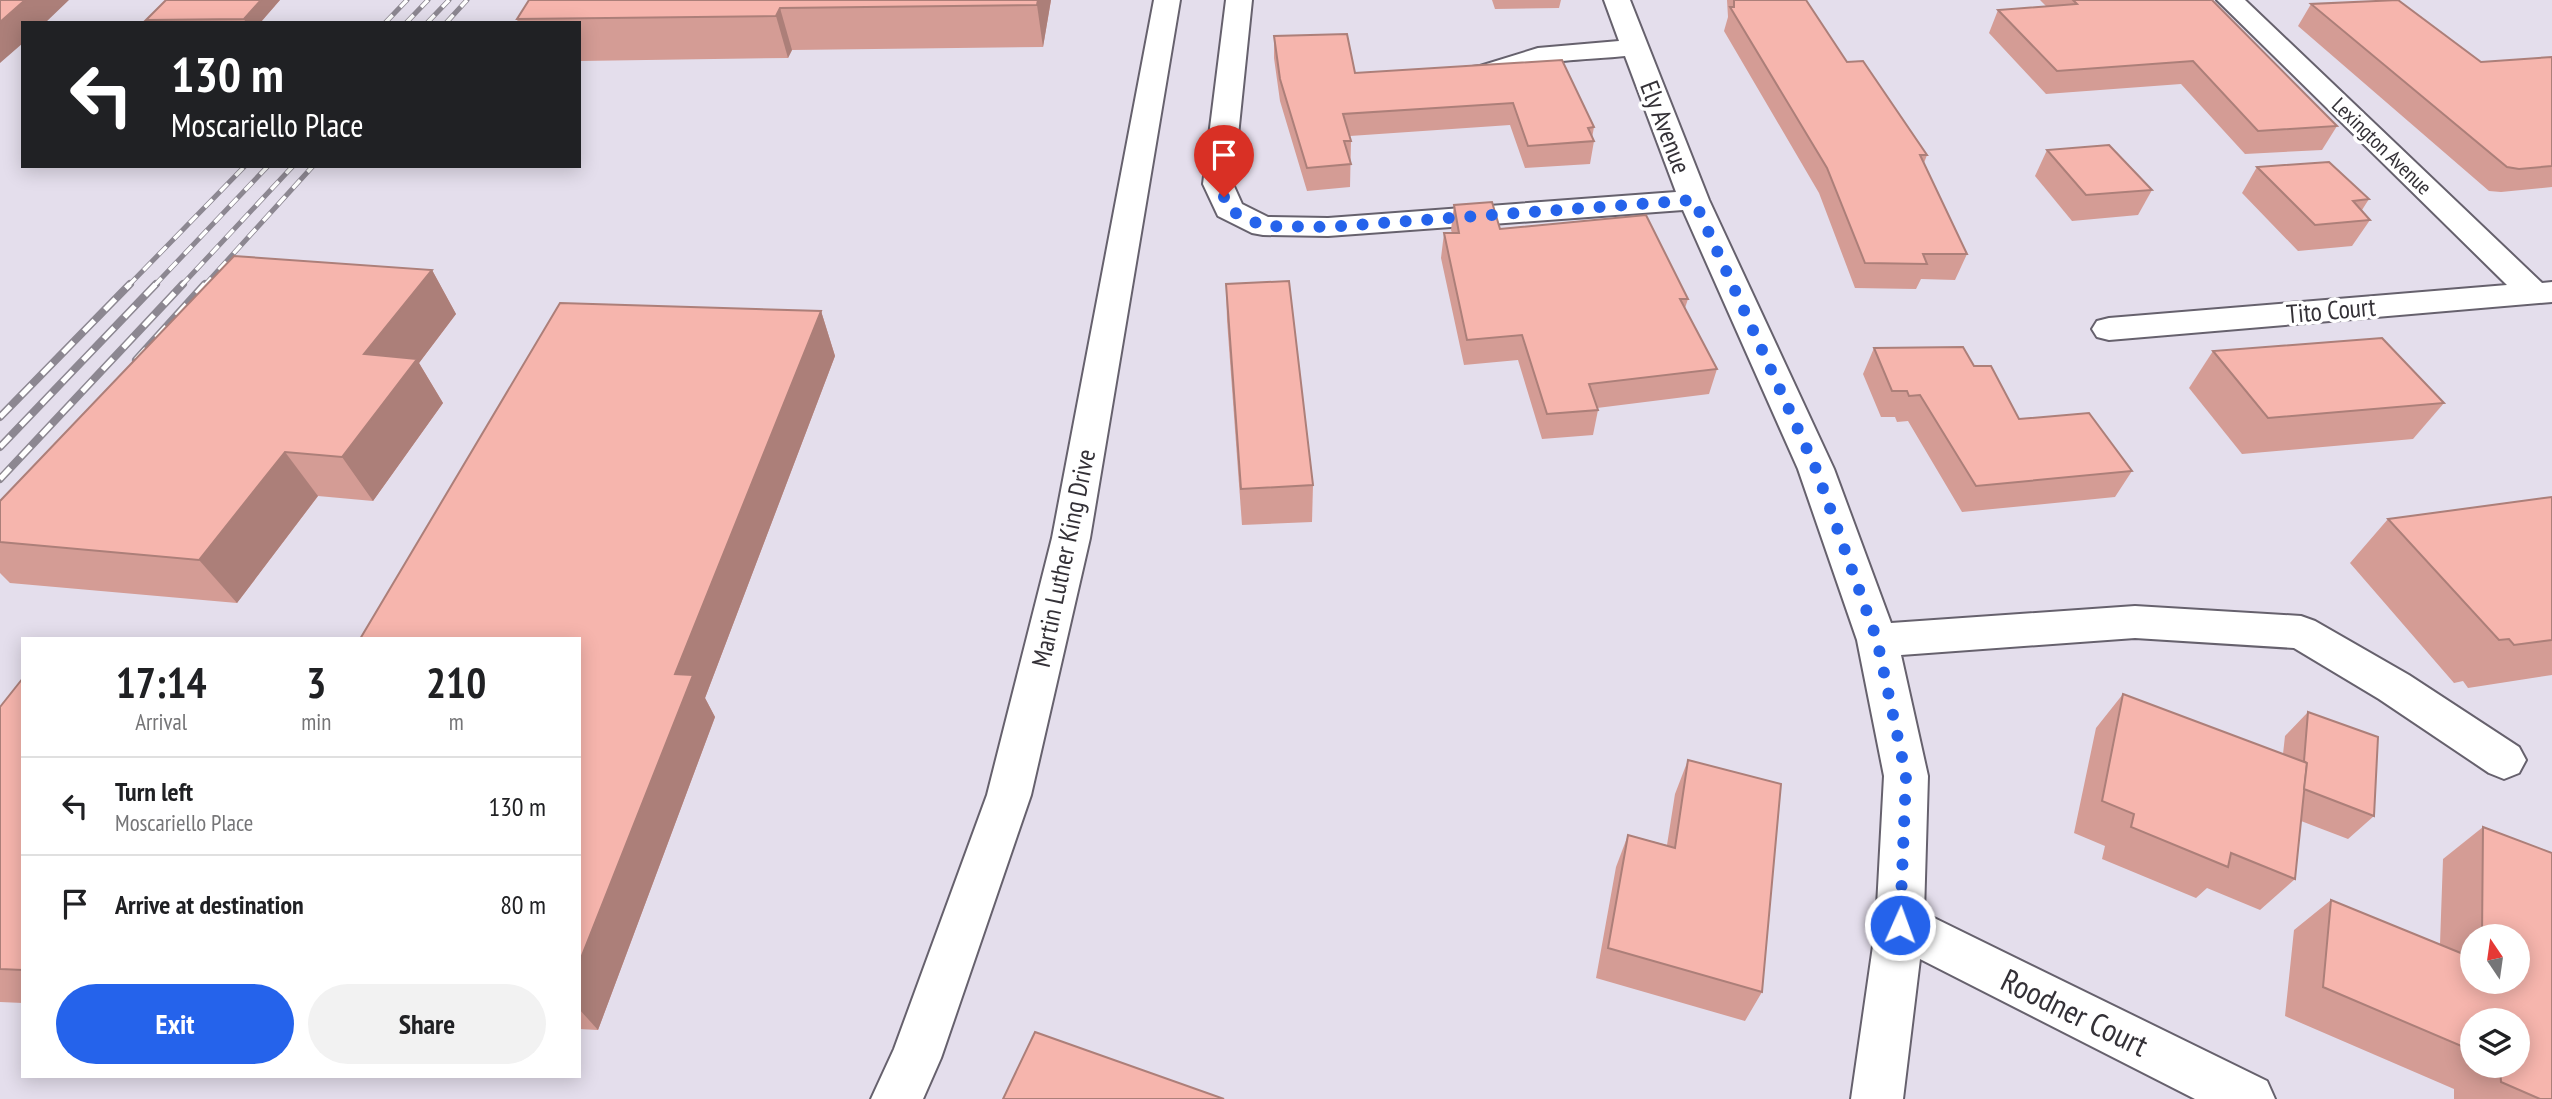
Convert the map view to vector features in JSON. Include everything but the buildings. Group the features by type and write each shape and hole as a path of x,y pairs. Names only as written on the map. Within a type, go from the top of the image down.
{"street":[{"name":"Martin Luther King Drive","path":"897,1099 916,1058 1009,795 1071,538 1167,0"},
{"path":"1239,0 1218,184 1229,210 1263,226 1328,227 1694,200"},
{"name":"Ely Avenue","path":"1617,0 1694,200 1816,469 1877,640 1906,776 1900,925 1877,1099"},
{"name":"Lexington Avenue","path":"2230,0 2543,293"},
{"path":"1443,77 1483,74 1538,56 1636,47"},
{"name":"Tito Court","path":"2109,329 2543,293"},
{"path":"1877,640 2135,622 2301,632 2394,687 2504,760"},
{"name":"Roodner Court","path":"1900,925 2249,1099"}],"railway":[{"path":"387,21 407,0"},
{"path":"408,21 428,0"},
{"path":"429,21 449,0"},
{"path":"448,21 467,0"},
{"path":"128,286 243,168"},
{"path":"154,286 266,168"},
{"path":"181,286 291,168"},
{"path":"204,286 311,168"},
{"path":"0,417 130,284"},
{"path":"0,447 156,284"},
{"path":"0,479 183,284"},
{"path":"136,360 205,284"}],"route":[{"path":"1224,197 1229,210 1263,226 1328,227 1694,200 1816,469 1877,640 1906,776 1900,925"}]}
